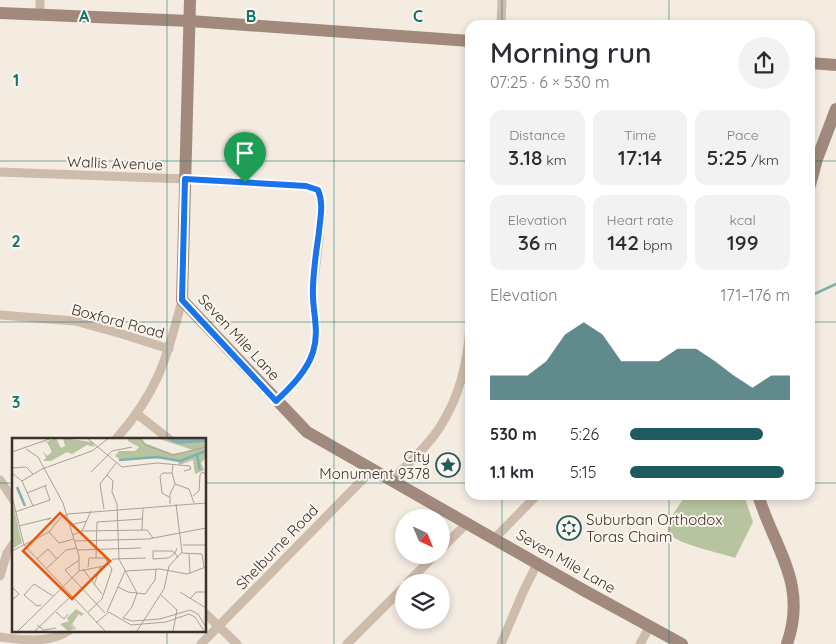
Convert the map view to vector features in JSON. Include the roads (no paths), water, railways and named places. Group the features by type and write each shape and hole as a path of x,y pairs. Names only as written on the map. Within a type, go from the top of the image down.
{"street":[{"path":"40,0 40,15"},
{"name":"Seven Mile Lane","path":"190,0 182,300 307,432 537,564 682,644"},
{"path":"501,20 502,0"},
{"path":"0,13 190,21 465,41"},
{"path":"815,63 836,65"},
{"path":"815,166 836,109"},
{"name":"Wallis Avenue","path":"0,172 185,179 306,186 318,190 322,205 313,284 317,328 316,342 313,353 300,375 276,401"},
{"path":"117,438 137,414 157,381 169,349 182,300"},
{"name":"Boxford Road","path":"0,315 75,321 114,331 169,349"},
{"path":"391,481 440,428 465,371"},
{"path":"137,414 168,438"},
{"name":"Shelburne Road","path":"201,644 372,470"},
{"path":"0,480 12,498"},
{"path":"494,539 532,500"},
{"path":"760,500 792,583 793,616 787,644"},
{"path":"450,540 467,523"},
{"path":"0,576 7,553 12,546"},
{"path":"416,574 426,564"},
{"path":"501,644 537,564"},
{"path":"347,644 395,596"},
{"path":"206,613 236,644"},
{"path":"640,644 650,626"},
{"path":"0,637 40,641 52,640 66,632"}],"waterway":[{"path":"815,294 836,284"}],"place":[{"name":"City Monument 9378","path":"448,465"},
{"name":"Suburban Orthodox Toras Chaim","path":"569,528"}]}
